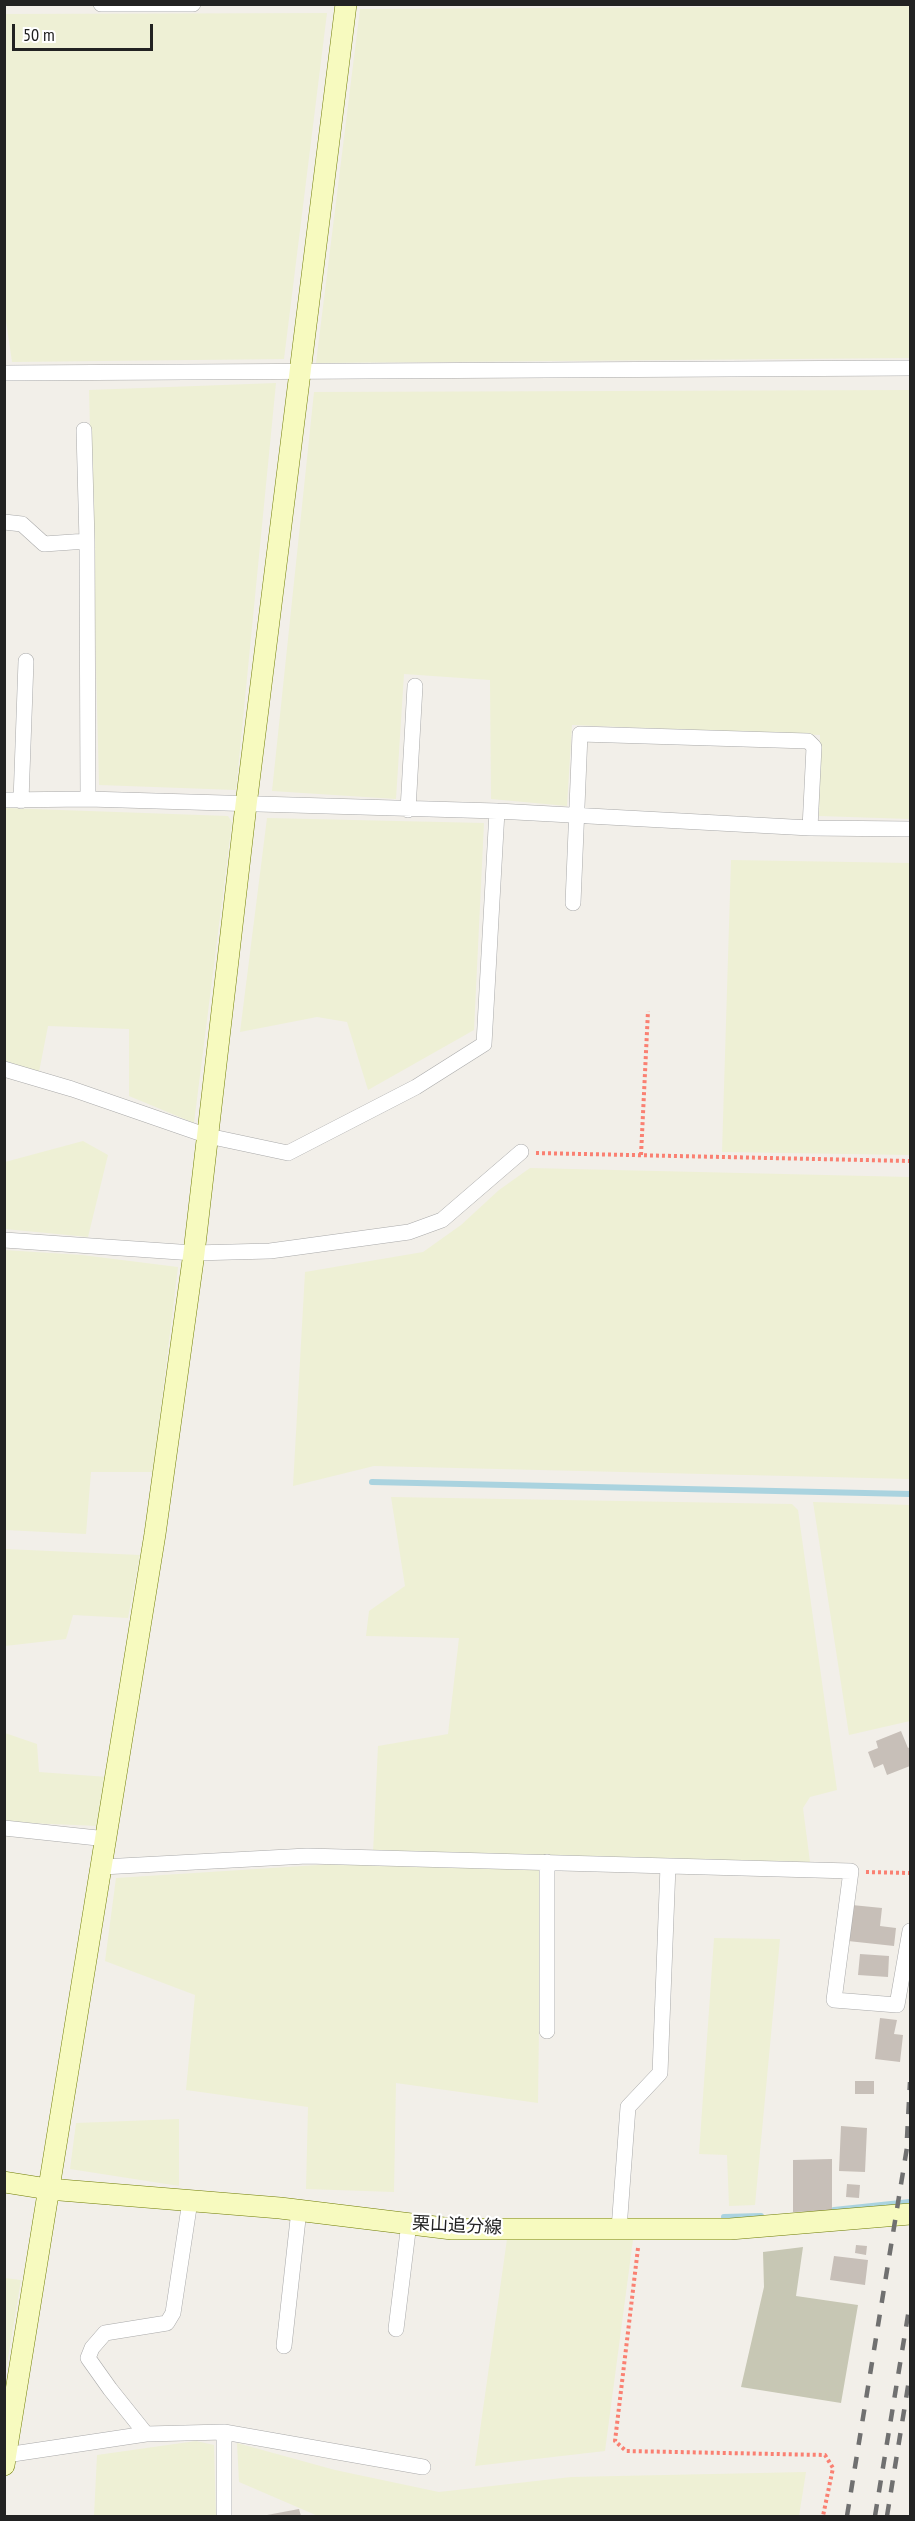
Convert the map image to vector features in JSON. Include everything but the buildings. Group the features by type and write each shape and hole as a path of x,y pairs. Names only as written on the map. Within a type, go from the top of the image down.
{"street":[{"path":"101,4 193,4"},
{"path":"346,4 246,805 194,1253 155,1534 5,2460 146,2434 224,2432 423,2467"},
{"path":"4,373 910,368"},
{"path":"84,429 87,541 87,799"},
{"path":"4,522 22,524 45,544 87,541"},
{"path":"21,801 26,661"},
{"path":"408,810 415,686"},
{"path":"573,903 580,734 808,741 814,747 810,828"},
{"path":"4,801 87,799 498,811 810,828 910,829"},
{"path":"4,1069 72,1089 208,1136 288,1154 416,1087 484,1044 498,811"},
{"path":"4,1240 194,1253 270,1251 409,1232 442,1220 521,1152"},
{"path":"4,1828 107,1839"},
{"path":"102,1867 307,1856 851,1871 834,2000 897,2005 910,1930"},
{"path":"547,1862 547,2031"},
{"path":"630,2230 628,2107 660,2073 668,1866"},
{"name":"栗山追分線","path":"4,2181 48,2189 299,2210 452,2229 730,2229 910,2214"},
{"path":"146,2434 88,2358 92,2348 105,2333 167,2323 173,2313 190,2201"},
{"path":"284,2346 299,2210"},
{"path":"396,2329 408,2223"},
{"path":"224,2432 224,2517"}],"path":[{"path":"641,1155 648,1011"},
{"path":"521,1152 910,1161"},
{"path":"851,1871 910,1873"},
{"path":"630,2230 615,2441 626,2451 825,2454 832,2468 823,2517"}],"shaded area":[{"path":"910,6 910,358 316,363 360,9"},
{"path":"327,13 284,359 12,362 6,321 4,321 5,14"},
{"path":"276,383 236,790 99,785 89,390"},
{"path":"910,390 910,819 819,816 820,735 572,725 567,806 491,799 490,680 404,674 396,799 272,791 314,392"},
{"path":"5,808 228,816 232,822 194,1123 129,1096 129,1029 48,1026 39,1072 5,1061"},
{"path":"267,818 484,823 474,1030 368,1090 347,1022 317,1017 240,1032"},
{"path":"731,860 910,863 910,1155 722,1152"},
{"path":"83,1141 108,1155 88,1237 5,1229 5,1162"},
{"path":"530,1168 910,1177 910,1479 374,1466 293,1486 305,1272 423,1252 461,1225 499,1190"},
{"path":"4,1250 82,1255 178,1267 153,1472 91,1472 86,1534 5,1530"},
{"path":"391,1497 792,1504 798,1510 837,1790 810,1797 803,1808 810,1862 373,1853 378,1746 448,1734 459,1638 366,1636 369,1611 405,1586"},
{"path":"813,1502 910,1505 910,1721 849,1735"},
{"path":"5,1549 140,1555 128,1618 73,1615 66,1639 5,1646"},
{"path":"5,1733 37,1744 39,1772 108,1777 98,1826 5,1822"},
{"path":"334,1864 541,1870 538,2103 396,2083 394,2192 306,2189 308,2107 186,2090 195,1995 105,1961 116,1878"},
{"path":"714,1938 780,1939 755,2205 729,2206 727,2155 699,2154"},
{"path":"179,2119 179,2186 70,2169 76,2123"},
{"path":"507,2239 633,2240 605,2451 475,2466"},
{"path":"803,2247 796,2296 858,2305 841,2403 741,2387 764,2287 763,2252"},
{"path":"4,2278 21,2280 5,2376"},
{"path":"196,2441 214,2445 216,2516 94,2516 97,2455"},
{"path":"237,2443 335,2470 439,2492 571,2477 806,2472 799,2516 318,2516 239,2482"}],"waterway":[{"path":"372,1482 910,1494"},
{"path":"834,2210 910,2202"},
{"path":"724,2217 761,2216"}],"railway":[{"path":"907,2138 910,2082"},
{"path":"847,2516 910,2129"},
{"path":"875,2516 910,2303"},
{"path":"887,2516 910,2374"}]}
